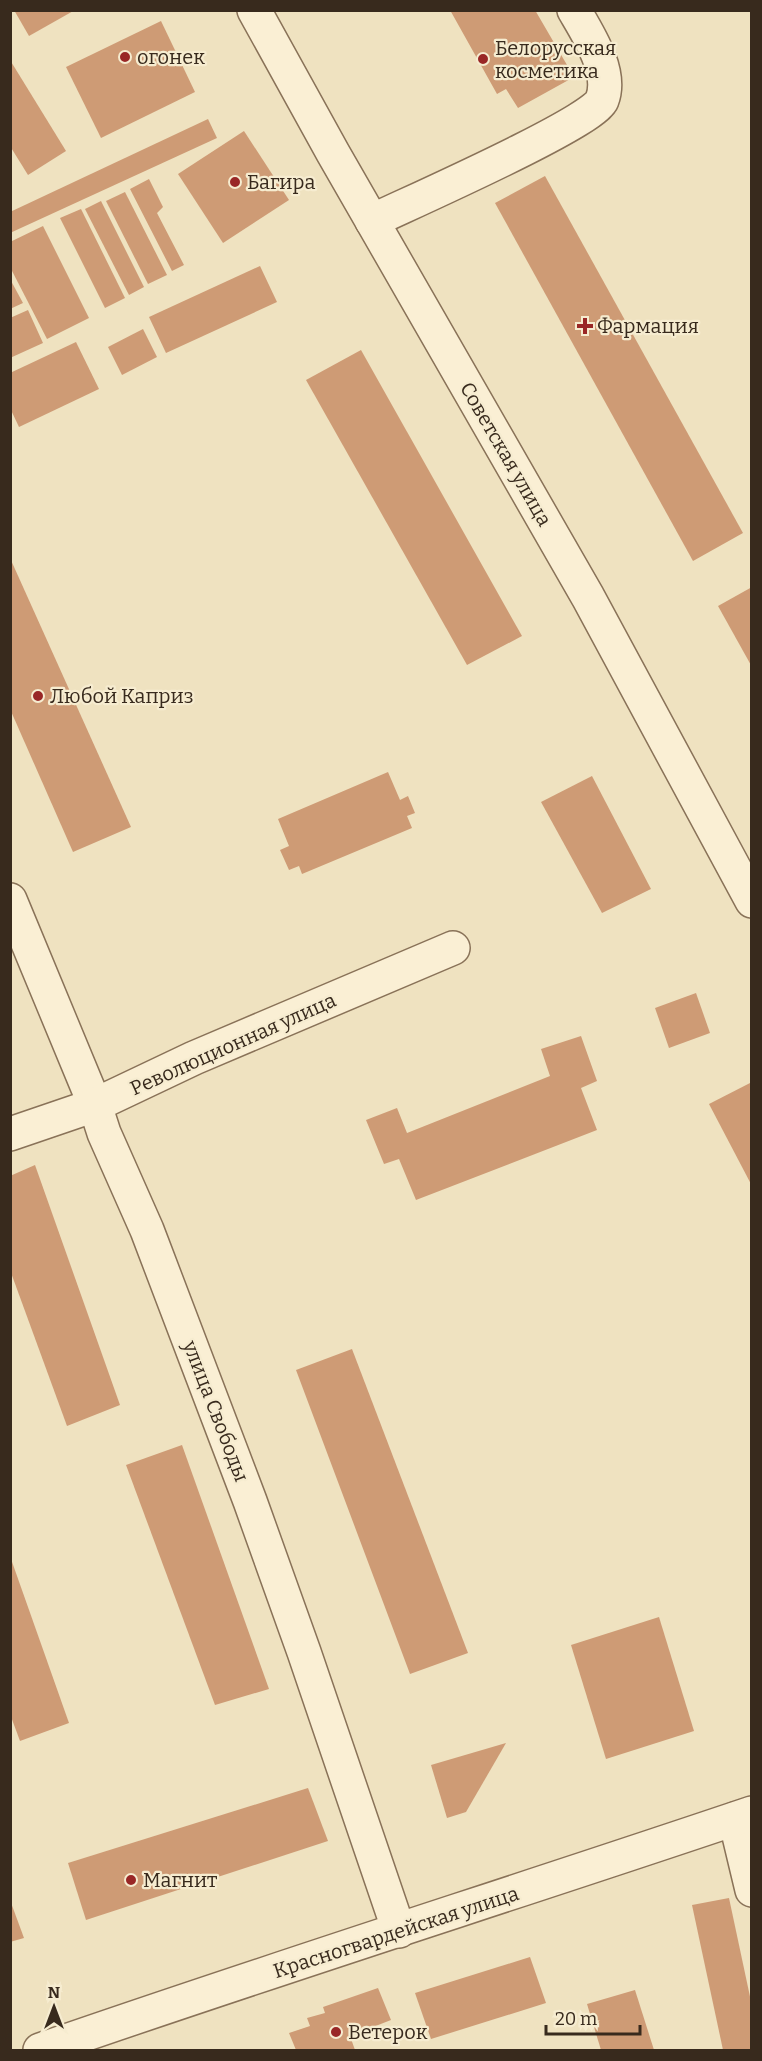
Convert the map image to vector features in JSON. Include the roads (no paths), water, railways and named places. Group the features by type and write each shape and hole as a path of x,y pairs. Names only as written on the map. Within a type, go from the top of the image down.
{"street":[{"name":"Советская улица","path":"254,10 588,597 752,901"},
{"path":"372,221 560,131 594,110 602,101 606,81 596,48 574,10"},
{"name":"улица Свободы","path":"10,900 95,1105 104,1133 147,1230 250,1502 399,1931"},
{"name":"Революционная улица","path":"10,1134 95,1105 194,1058 453,948"},
{"path":"743,1816 752,1890"},
{"name":"Красногвардейская улица","path":"40,2050 198,1995 399,1931 743,1816"}],"place":[{"name":"огонек","path":"125,57"},
{"name":"Белорусская косметика","path":"483,59"},
{"name":"Багира","path":"235,182"},
{"name":"Фармация","path":"585,326"},
{"name":"Любой Каприз","path":"38,696"},
{"name":"Магнит","path":"131,1880"},
{"name":"Ветерок","path":"336,2032"}]}
